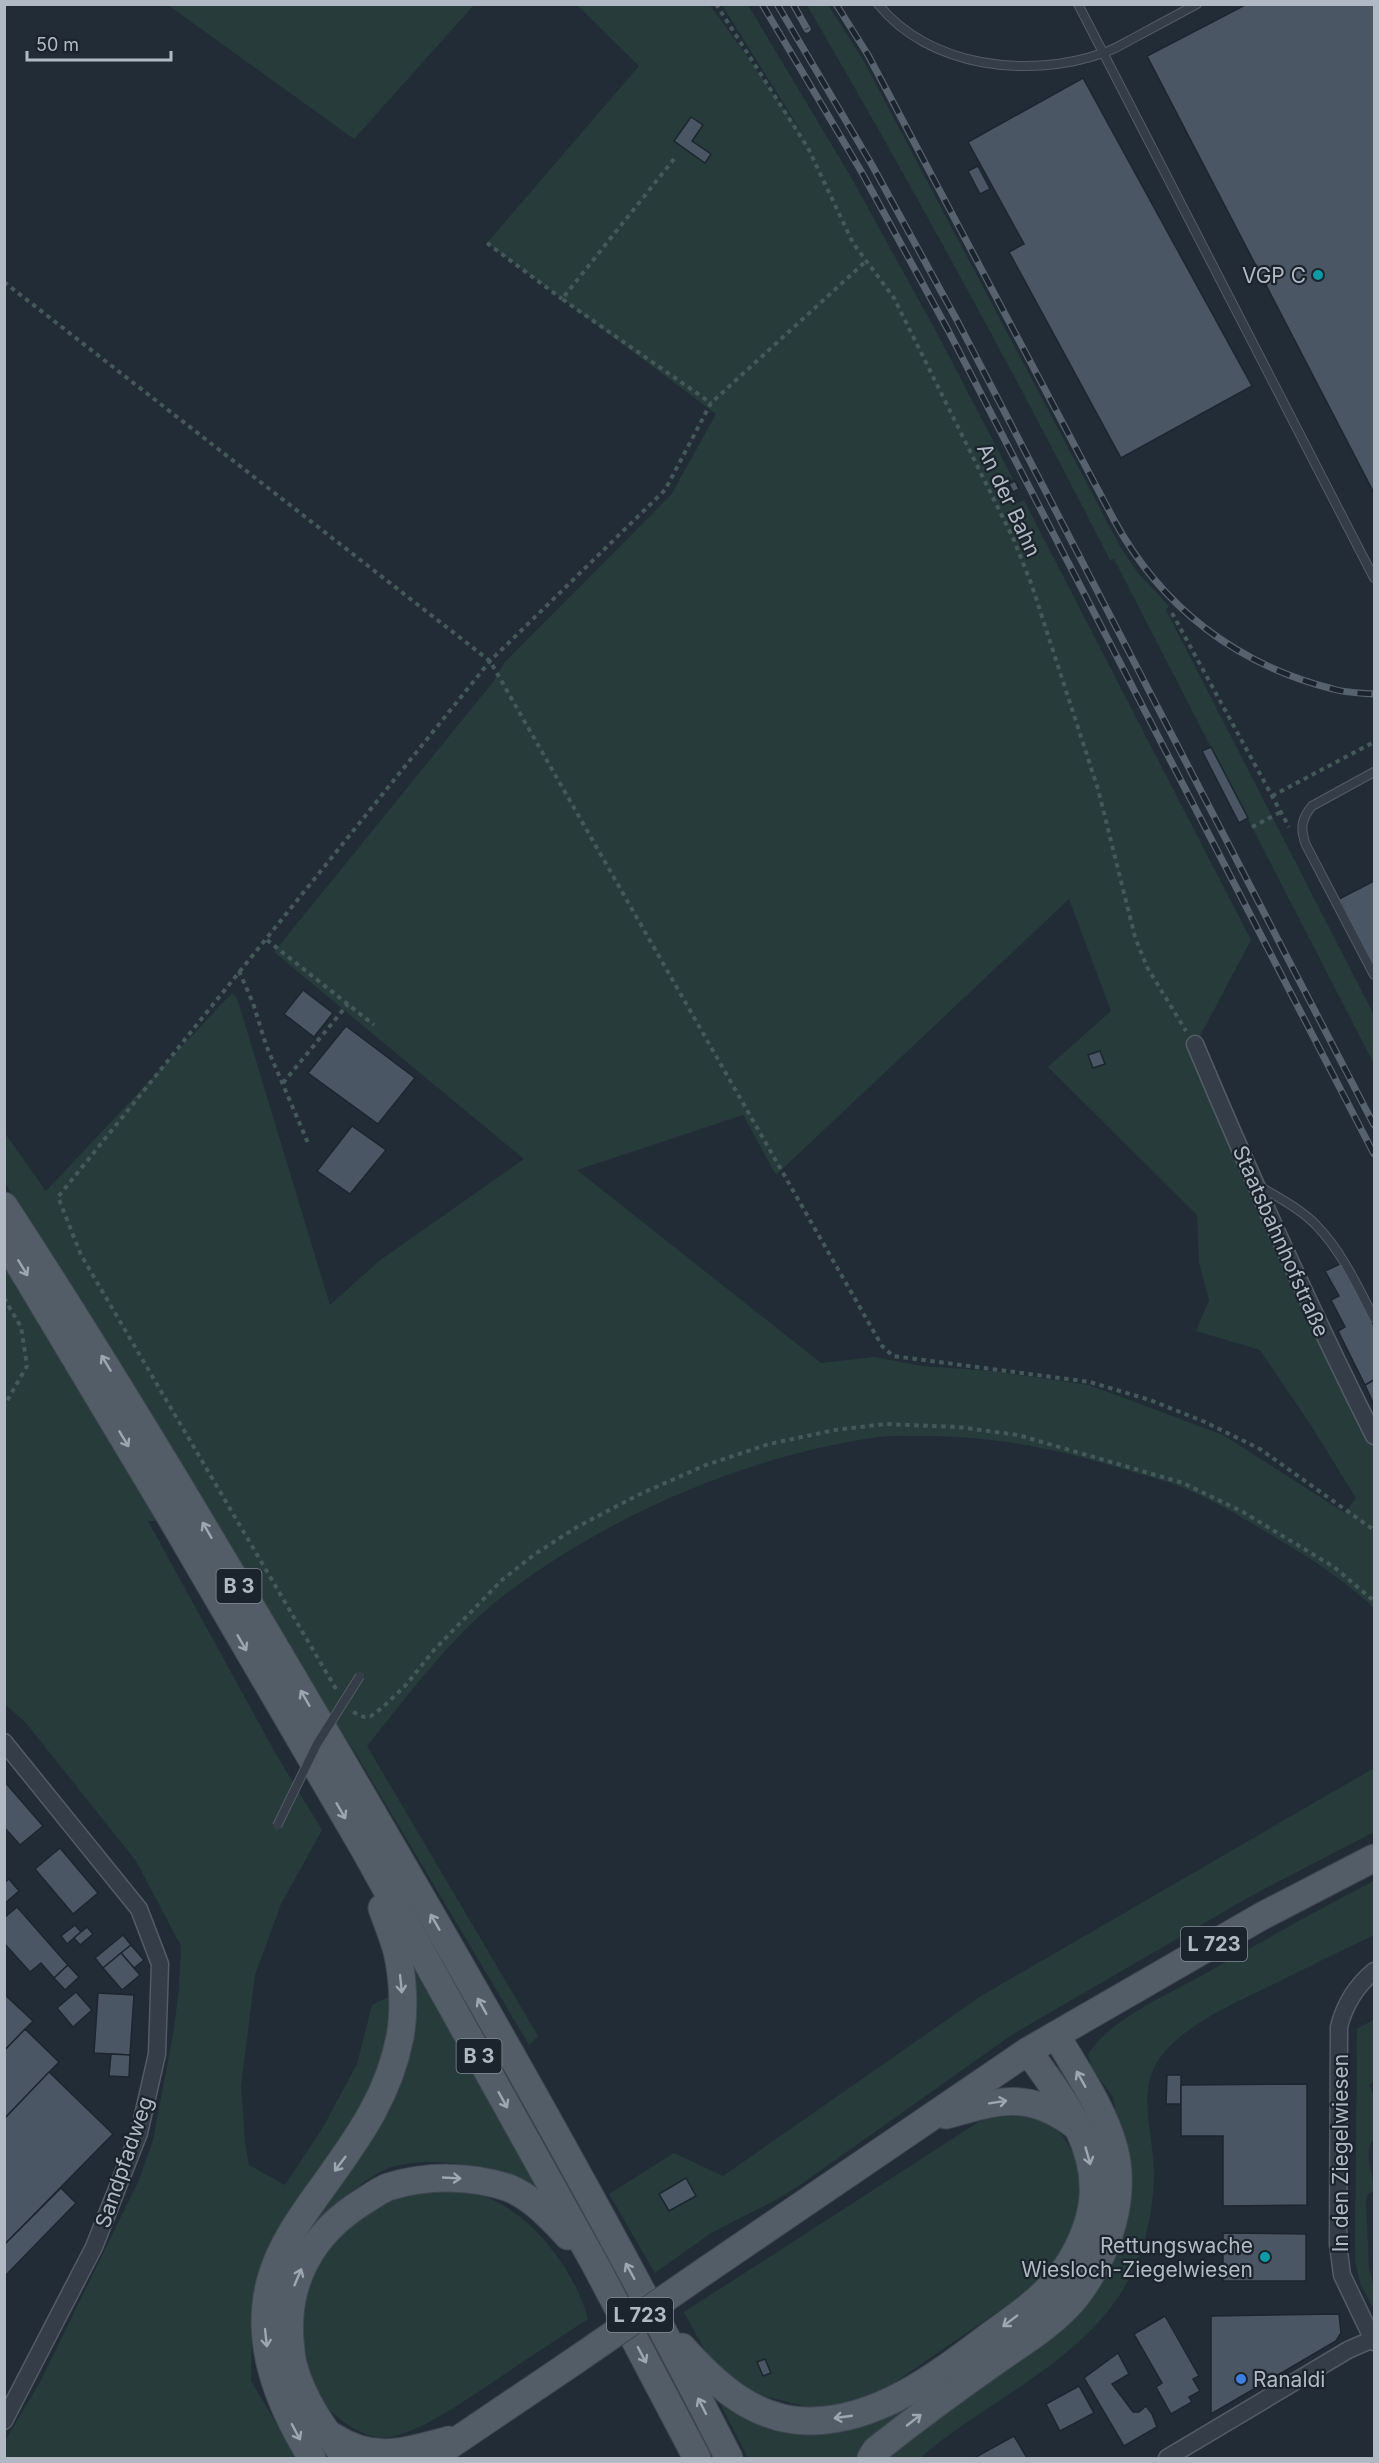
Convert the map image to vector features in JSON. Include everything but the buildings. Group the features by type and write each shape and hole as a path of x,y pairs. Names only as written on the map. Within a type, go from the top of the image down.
{"main road":[{"name":"B 3","path":"4,1206 79,1320 194,1508 458,1962 659,2322 729,2458"},
{"name":"B 3","path":"4,1239 173,1521 363,1847 596,2266 697,2458"},
{"path":"312,2458 283,2404 268,2362 264,2332 266,2307 271,2278 287,2240 356,2143 377,2107 392,2070 400,2036 402,1999 397,1952 363,1847"},
{"name":"L 723","path":"430,2458 1028,2051 1262,1916 1374,1858"},
{"path":"870,2458 876,2450 929,2409 1056,2316 1077,2295 1105,2248 1112,2226 1117,2187 1114,2151 1106,2122 1056,2035"},
{"path":"659,2322 702,2369 735,2398 769,2414 810,2421 851,2416 887,2403 937,2375 1016,2316 1043,2294 1061,2275 1077,2249 1093,2199 1092,2170 1077,2127 1067,2106 1028,2051"},
{"path":"922,2122 979,2105 1008,2101 1036,2103 1059,2113 1077,2127"},
{"path":"346,2458 325,2431 303,2391 292,2362 289,2327 293,2289 305,2260 314,2245 345,2212 386,2188 435,2178 473,2180 511,2189 546,2212 596,2266"},
{"path":"325,2431 349,2448 378,2455 400,2452 462,2436"}],"street":[{"name":"Staatsbahnhofstraße","path":"1195,1044 1254,1183 1322,1332 1374,1436"},
{"name":"Sandpfadweg","path":"4,1742 139,1909 160,1964 157,2054 139,2133 94,2247 11,2393 4,2421"},
{"name":"In den Ziegelwiesen","path":"1167,2458 1348,2350 1374,2341 1342,2275 1338,2244 1340,2027 1344,2008 1352,1994 1374,1971"}],"lane":[{"path":"878,4 919,39 944,52 974,61 1017,67 1061,63 1104,53 1197,4"},
{"path":"1078,4 1374,578"},
{"path":"1374,772 1312,806 1301,824 1306,845 1374,975"},
{"path":"1254,1183 1295,1207 1317,1226 1341,1257 1374,1318"},
{"path":"277,1826 317,1744 360,1676"}],"path":[{"name":"An der Bahn","path":"716,4 808,148 853,243 894,298 1013,538 1031,583 1098,789 1135,937 1148,967 1195,1044"},
{"path":"562,299 674,159"},
{"path":"487,243 562,299 711,403"},
{"path":"340,1695 81,1255 58,1197 490,661 665,490 711,403 865,262"},
{"path":"4,282 490,661 882,1346 893,1356 907,1359 1090,1382 1150,1400 1205,1422 1260,1449 1374,1530"},
{"path":"1172,613 1290,829 1306,845"},
{"path":"1272,796 1374,742"},
{"path":"1252,827 1281,812"},
{"path":"267,940 374,1025"},
{"path":"239,971 253,1003 266,1045 308,1143"},
{"path":"283,1083 348,1004"},
{"path":"4,1298 21,1327 27,1366 4,1406"},
{"path":"349,1709 355,1715 364,1717 371,1716 383,1707 502,1580 535,1554 587,1521 638,1495 706,1465 769,1444 835,1430 885,1424 958,1427 1018,1435 1183,1483 1243,1512 1335,1566 1374,1601"}],"green space":[{"path":"168,5 474,5 354,139"},
{"path":"577,5 710,5 804,136 722,5 748,5 851,177 938,335 1013,479 1007,483 1018,503 1024,500 1251,940 1199,1038 1299,1293 1374,1446 1374,1608 1309,1558 1234,1513 1193,1492 1165,1481 1099,1462 1000,1441 975,1438 895,1436 828,1446 729,1474 633,1515 544,1567 484,1612 431,1667 367,1746 538,2036 529,2045 356,1754 320,1701 47,1248 5,1183 4,1132 46,1191 232,993 237,998 330,1305 379,1261 524,1159 274,952 493,682 505,662 671,495 716,414 487,243 639,66","holes":["1069,899 1111,1011 1048,1067 1197,1215 1199,1263 1209,1300 1196,1331 1260,1350 1356,1498 1345,1513 1223,1435 1089,1385 992,1371 922,1366 874,1357 821,1363 577,1170 743,1115 776,1175"]},
{"path":"807,5 828,5 862,58 1121,548 1138,573 1169,606 1166,610 1374,1015 1374,1064 1114,559 1110,560 962,280"},
{"path":"5,1259 160,1521 148,1521 277,1756 322,1830 281,1904 255,1975 241,2086 249,2165 285,2185 322,2129 357,2064 372,2005 390,1996 389,2032 373,2087 252,2332 251,2381 297,2458 5,2458 5,2441 40,2382 139,2180 153,2140 174,2029 181,1946 136,1861 26,1723 5,1704"},
{"path":"1374,1768 1374,1832 1251,1896 1013,2034 800,2185 776,2200 711,2233 655,2273 609,2194 674,2153 723,2176 981,1996"},
{"path":"1374,1881 1374,1935 1211,2016 1182,2035 1159,2059 1152,2071 1147,2099 1154,2170 1149,2221 1134,2269 1117,2299 1097,2324 1049,2366 970,2420 920,2458 883,2458 956,2400 1126,2169 1113,2097 1091,2067 1088,2054 1098,2041 1140,2009"},
{"path":"416,1961 539,2182 538,2196 504,2178 470,2166 433,2162 414,2163 395,2166 375,2175 338,2202 322,2217 296,2252 287,2271 276,2314 275,2337 281,2371 294,2401 332,2458 322,2458 290,2406 280,2380 273,2352 271,2324 273,2296 281,2267 295,2238 309,2217 357,2159 400,2079 409,2052 411,2034 408,1966"},
{"path":"1373,2020 1374,2081 1369,2085 1374,2096 1374,2139 1369,2150 1369,2157 1374,2191 1368,2194 1366,2201 1369,2268 1374,2287 1374,2310 1360,2283 1355,2262 1357,2029"},
{"path":"1055,2068 1062,2068 1087,2108 1106,2222 861,2458 748,2458 714,2392 740,2410 898,2409 1095,2231"},
{"path":"1003,2112 1046,2121 1062,2135 1076,2157 1083,2181 1076,2215 1064,2250 1045,2275 1009,2304 885,2389 846,2404 812,2408 756,2394 729,2377 705,2351 684,2312 980,2121"},
{"path":"427,2190 460,2190 485,2197 506,2207 525,2221 558,2257 571,2278 588,2319 442,2415 416,2428 390,2437 373,2436 352,2428 331,2411 318,2395 308,2377 302,2357 300,2337 305,2295 324,2252 343,2230 365,2214 388,2202"}],"railway":[{"path":"762,4 861,171 948,330 1374,1154"},
{"path":"777,4 872,165 959,324 1374,1125"},
{"path":"793,4 807,29"},
{"path":"836,4 868,55 1114,520 1133,551 1155,580 1205,628 1234,648 1265,665 1333,689 1374,694"}],"place":[{"name":"VGP C","path":"1318,275"},
{"name":"Rettungswache Wiesloch-Ziegelwiesen","path":"1265,2257"},
{"name":"Ranaldi","path":"1241,2379"}]}
